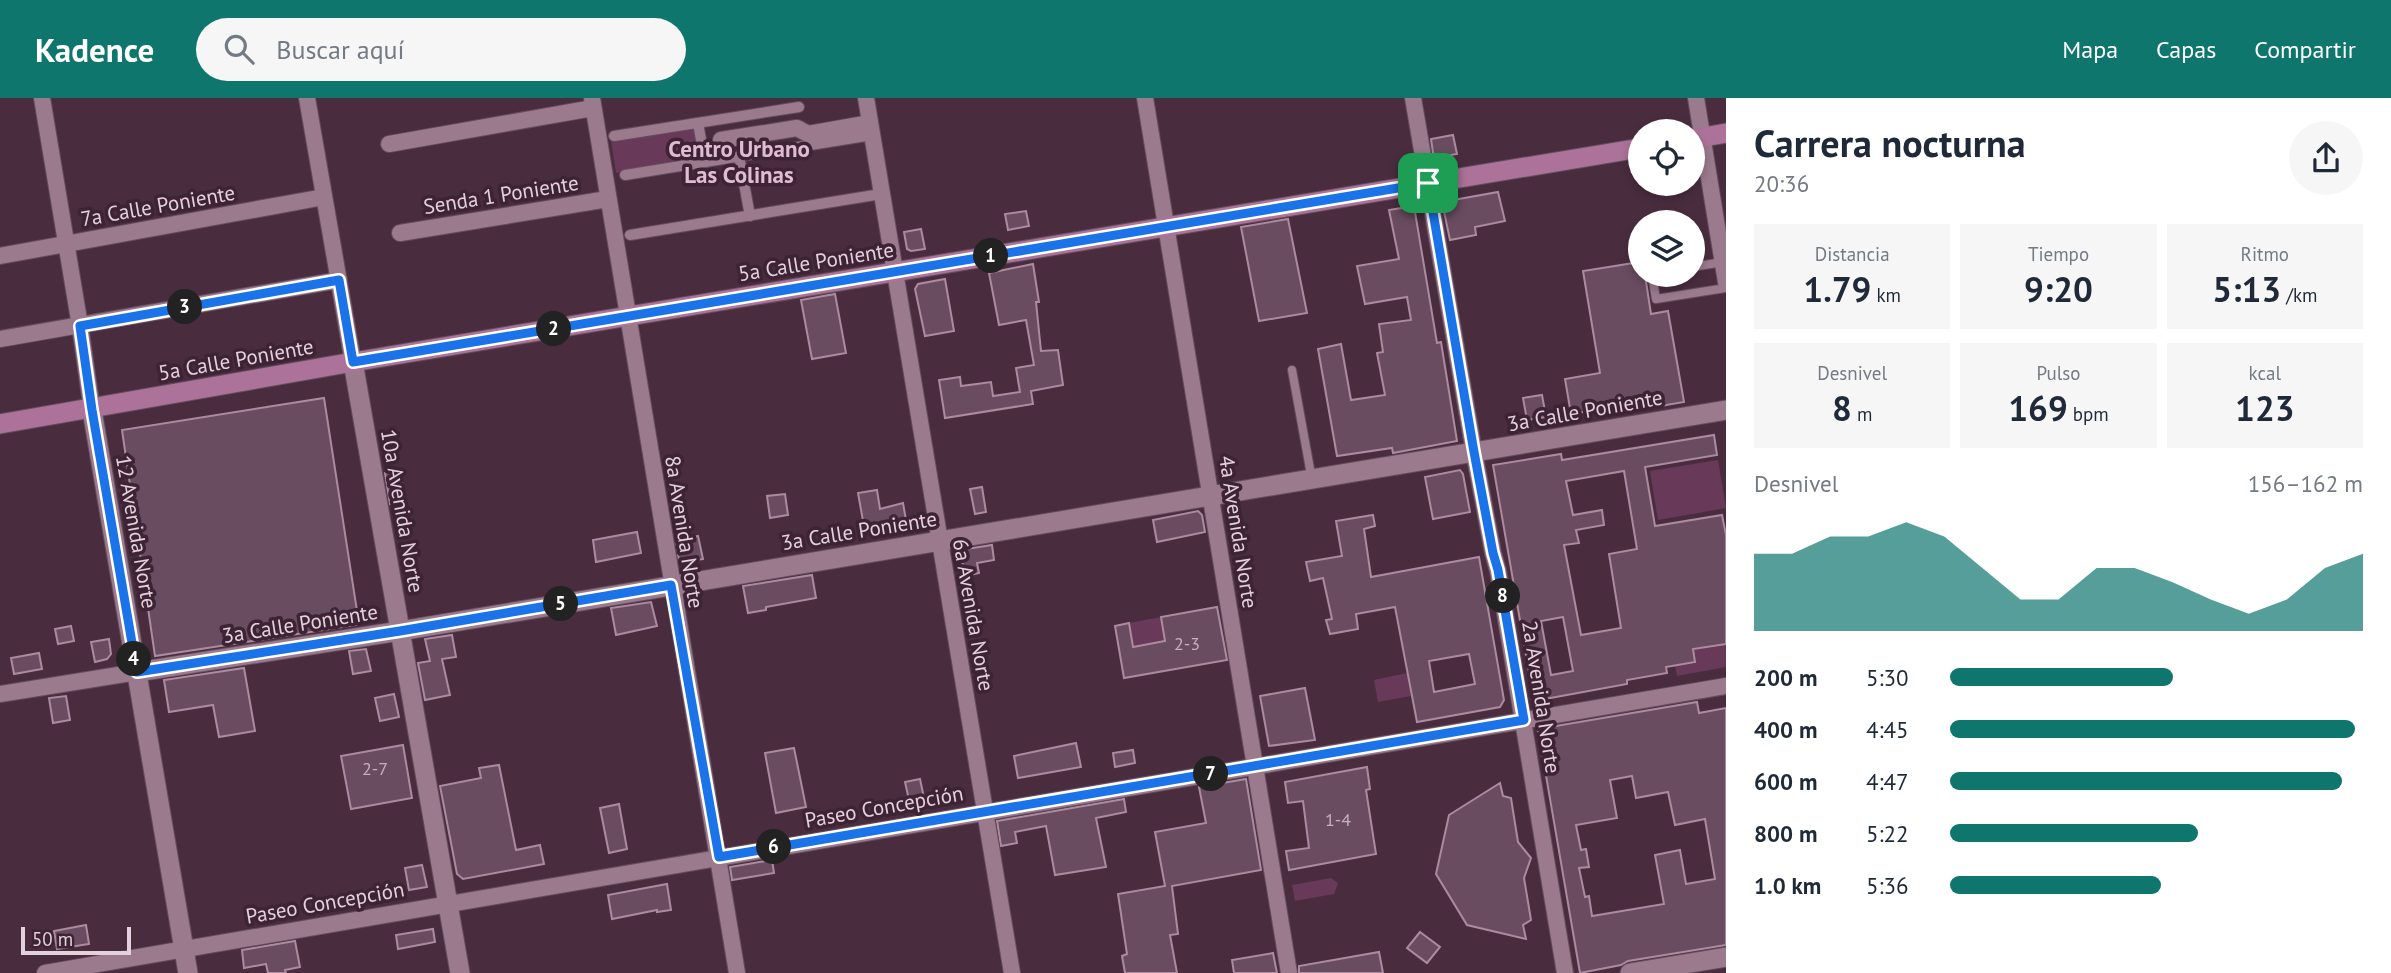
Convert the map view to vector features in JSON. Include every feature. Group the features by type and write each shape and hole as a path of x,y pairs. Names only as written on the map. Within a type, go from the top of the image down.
{"main road":[{"path":"1705,138 1726,134"},
{"name":"5a Calle Poniente","path":"0,424 92,410 353,362 1628,150"}],"street":[{"name":"12 Avenida Norte","path":"42,98 188,973"},
{"name":"10a Avenida Norte","path":"307,98 460,973"},
{"name":"6a Avenida Norte","path":"866,98 1012,973"},
{"name":"4a Avenida Norte","path":"1144,98 1289,973"},
{"name":"2a Avenida Norte","path":"1413,98 1474,452 1498,570 1565,973"},
{"path":"1696,98 1697,119"},
{"path":"389,145 592,103"},
{"name":"8a Avenida Norte","path":"592,103 737,973"},
{"path":"614,136 799,107"},
{"path":"698,123 705,162"},
{"path":"721,140 797,128 808,134 871,129"},
{"path":"625,175 739,156 871,129"},
{"path":"739,156 750,216"},
{"path":"1705,177 1726,282"},
{"path":"630,235 881,194"},
{"name":"7a Calle Poniente","path":"0,256 324,197"},
{"name":"Senda 1 Poniente","path":"400,233 608,199"},
{"path":"0,339 339,280"},
{"name":"3a Calle Poniente","path":"0,695 1726,410"},
{"name":"Paseo Concepción","path":"45,973 1726,685"},
{"path":"1630,973 1726,957"}],"lane":[{"path":"1705,265 1723,262"},
{"path":"1654,287 1656,299 1726,288"},
{"path":"1292,370 1312,480"}],"shaded area":[{"path":"694,127 699,160 616,173 611,140"},
{"path":"1718,460 1726,508 1658,520 1650,471"},
{"path":"1161,617 1165,641 1133,647 1129,623"},
{"path":"1691,641 1701,648 1726,644 1726,667 1677,676 1675,666 1695,662"},
{"path":"1407,673 1411,696 1378,702 1374,680"},
{"path":"1331,878 1338,883 1334,894 1295,901 1292,885"}],"building":[{"path":"1453,135 1457,154 1439,157 1433,153 1431,139"},
{"path":"1498,192 1505,221 1475,227 1476,235 1450,240 1442,202"},
{"path":"1414,206 1457,441 1393,453 1392,448 1337,456 1318,349 1341,344 1351,400 1385,395 1377,353 1383,352 1379,324 1411,320 1407,297 1365,304 1357,266 1399,259 1389,210"},
{"path":"1026,211 1029,226 1008,230 1005,214"},
{"path":"1288,219 1307,313 1259,321 1241,227"},
{"path":"921,229 925,249 907,249 904,232"},
{"path":"1033,264 1039,302 1036,302 1041,351 1058,350 1063,385 1031,391 1033,404 945,418 939,380 960,377 961,386 991,382 993,396 1020,392 1016,368 1034,365 1026,320 999,325 989,273"},
{"path":"1628,264 1628,287 1647,287 1651,314 1668,311 1684,402 1607,415 1606,408 1571,414 1565,379 1600,373 1583,271"},
{"path":"945,279 954,331 925,336 915,289 918,284"},
{"path":"835,294 846,353 812,359 801,300"},
{"path":"1542,395 1546,417 1527,420 1523,398"},
{"path":"324,398 357,611 356,625 155,656 122,430"},
{"path":"1714,435 1717,455 1645,467 1655,526 1722,515 1726,535 1726,644 1693,649 1695,662 1666,667 1667,673 1627,680 1627,684 1534,701 1493,465 1561,454 1562,460","holes":["1624,471 1637,549 1609,554 1621,628 1581,635 1564,545 1579,543 1576,530 1604,525 1602,510 1573,515 1566,481","1563,617 1573,671 1551,675 1541,621"]},
{"path":"400,470 405,501 390,504 385,473"},
{"path":"1460,470 1470,512 1433,519 1425,477"},
{"path":"982,487 986,512 975,514 970,489"},
{"path":"877,490 880,509 903,503 906,520 903,524 865,532 858,493"},
{"path":"785,494 788,515 770,518 767,496"},
{"path":"1198,511 1202,515 1205,532 1157,542 1153,520"},
{"path":"1373,515 1375,526 1364,529 1371,577 1479,557 1504,700 1500,707 1417,722 1395,607 1356,614 1358,629 1330,634 1326,620 1332,619 1323,578 1310,581 1306,562 1342,556 1336,521","holes":["1469,654 1475,684 1434,692 1429,661"]},
{"path":"637,532 641,553 596,562 593,540"},
{"path":"698,536 703,559 682,563 679,561 676,541"},
{"path":"992,545 994,560 977,563 979,573 965,576 960,550"},
{"path":"812,575 816,598 748,613 743,586"},
{"path":"651,602 657,626 616,635 611,608"},
{"path":"1217,607 1227,660 1124,678 1115,626 1129,623 1133,647 1165,641 1161,617"},
{"path":"71,626 74,641 58,644 55,629"},
{"path":"452,635 456,657 442,659 450,695 425,700 418,663 430,661 425,639"},
{"path":"109,639 111,654 107,659 95,662 91,642"},
{"path":"366,649 371,671 353,674 349,651"},
{"path":"39,653 42,669 14,674 11,658"},
{"path":"244,668 255,731 219,737 213,705 169,712 164,680"},
{"path":"1305,688 1315,740 1269,746 1260,696"},
{"path":"394,694 399,717 380,721 375,698"},
{"path":"66,696 70,720 53,723 49,698"},
{"path":"1697,702 1699,713 1726,708 1726,945 1628,961 1621,965 1580,973 1538,729","holes":["1632,776 1636,798 1668,792 1675,825 1705,819 1715,879 1686,884 1680,850 1655,855 1664,904 1592,916 1589,896 1585,897 1579,868 1589,867 1586,849 1581,850 1576,825 1617,818 1610,780"]},
{"path":"1076,743 1081,767 1018,778 1014,756"},
{"path":"403,745 412,798 351,809 341,756"},
{"path":"794,748 806,807 776,813 765,753"},
{"path":"1133,750 1135,763 1115,767 1113,753"},
{"path":"499,765 516,850 540,845 544,864 463,879 457,874 440,786 481,778 479,768"},
{"path":"1367,767 1370,789 1366,790 1376,854 1289,870 1286,851 1309,848 1303,801 1288,803 1285,782"},
{"path":"920,779 924,798 909,800 905,782"},
{"path":"1246,779 1261,870 1172,886 1178,934 1170,935 1177,973 1125,973 1122,956 1127,954 1118,894 1165,886 1155,832 1206,823 1199,787"},
{"path":"1500,783 1503,796 1511,798 1518,842 1531,858 1524,878 1531,920 1523,925 1526,939 1467,925 1436,874 1449,815"},
{"path":"1124,799 1126,812 1096,818 1106,867 1055,875 1046,826 1015,832 1017,843 1001,846 997,821"},
{"path":"619,804 627,849 609,853 600,808"},
{"path":"772,860 774,873 732,880 730,867"},
{"path":"422,865 427,887 409,890 405,868"},
{"path":"667,884 671,910 657,910 612,919 608,895"},
{"path":"86,925 89,944 57,949 54,931"},
{"path":"433,929 435,942 398,949 396,935"},
{"path":"1420,932 1440,947 1427,963 1407,948"},
{"path":"295,941 300,967 285,970 286,973 268,973 266,964 244,968 242,950"},
{"path":"1379,952 1383,973 1299,973 1299,966"},
{"path":"1273,953 1277,973 1234,973 1232,960"}],"district":[{"name":"Centro Urbano Las Colinas","path":"739,162"}],"route":[{"path":"1428,183 1524,720 719,857 671,585 137,672 80,326 339,280 353,362 1428,183"}]}
